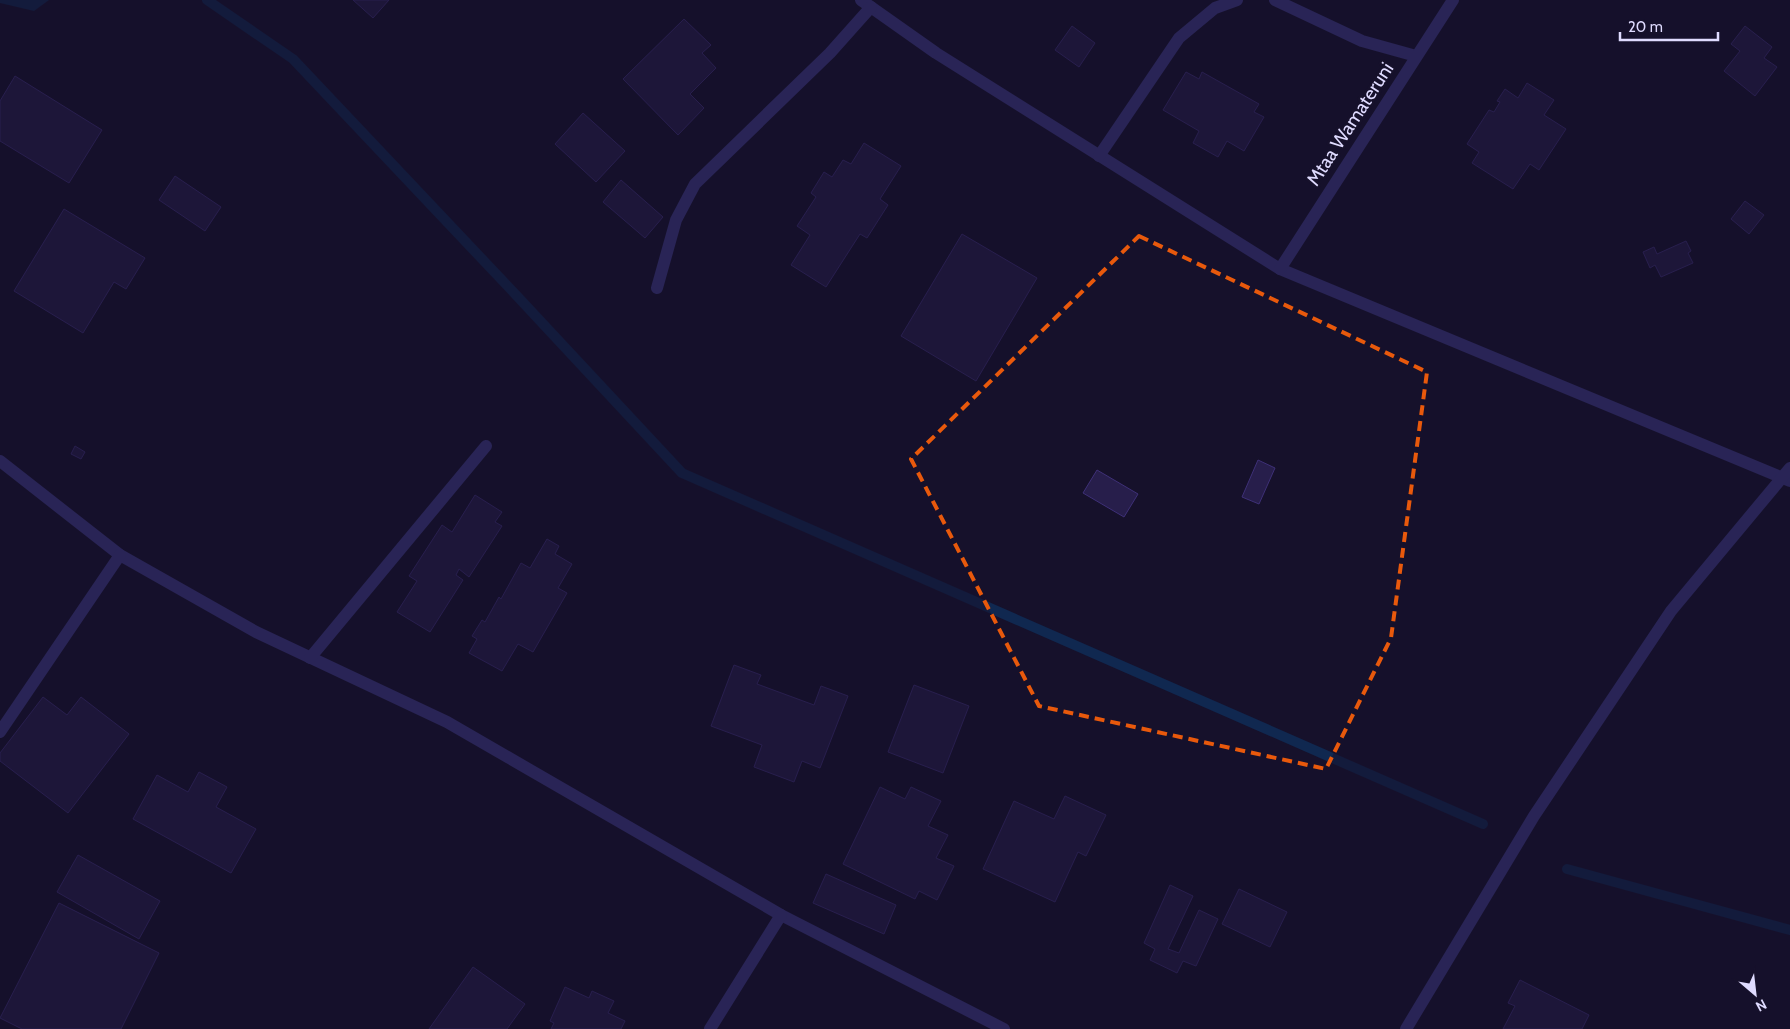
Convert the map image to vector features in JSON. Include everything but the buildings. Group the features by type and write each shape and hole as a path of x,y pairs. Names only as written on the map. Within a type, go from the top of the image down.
{"street":[{"path":"1099,156 1179,38 1215,8 1237,0"},
{"path":"1275,0 1362,41 1416,56"},
{"name":"Mtaa Wamateruni","path":"1280,270 1453,0"},
{"path":"657,288 676,220 695,184 830,53 866,3 936,53 1280,270 1787,476 1671,611 1534,816 1406,1029"},
{"path":"310,658 486,446"},
{"path":"0,461 120,555 256,632 447,722 781,914 1004,1029"},
{"path":"0,732 120,555"},
{"path":"710,1029 781,914"}],"highlighted area":[{"path":"1139,236 1427,372 1391,638 1326,769 1039,706 911,459"}],"water":[{"path":"0,0 49,0 34,11 0,3"}],"waterway":[{"path":"207,0 293,59 682,473 1483,824"},
{"path":"1567,869 1790,930"}]}
